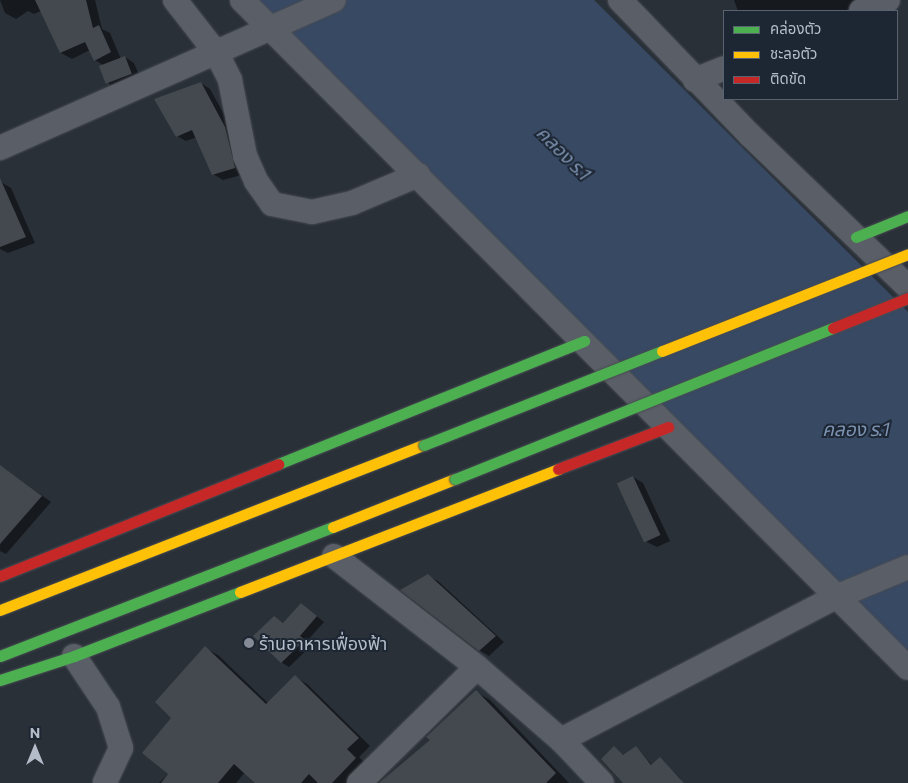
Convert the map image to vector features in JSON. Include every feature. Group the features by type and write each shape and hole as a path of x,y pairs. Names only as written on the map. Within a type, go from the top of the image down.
{"main road":[{"path":"856,237 908,216"},
{"path":"0,610 908,254"},
{"path":"0,656 455,479 908,298"},
{"path":"0,576 584,341"},
{"path":"0,680 74,656 668,427"}],"street":[{"path":"175,0 216,54 230,80 245,156 256,181 272,204 312,212 352,203 418,175"},
{"path":"242,0 908,668"},
{"path":"0,148 272,30 334,0"},
{"path":"620,0 695,80 908,287"},
{"path":"863,10 888,0"},
{"path":"695,80 723,68"},
{"path":"334,556 477,667 561,740 602,783"},
{"path":"561,740 836,597 908,567"},
{"path":"74,656 108,707 121,748 105,783"},
{"path":"359,783 477,667"}],"water":[{"name":"คลอง ร.1","path":"247,0 594,0 908,312 908,659"}],"building":[{"path":"35,0 86,0 93,28 99,25 111,52 94,61 85,42 60,53"},
{"path":"125,56 132,74 106,84 99,66"},
{"path":"201,82 225,127 235,168 212,175 192,130 176,137 154,99"},
{"path":"0,178 26,237 0,247"},
{"path":"0,465 42,496 0,544"},
{"path":"633,476 660,535 644,543 617,484"},
{"path":"428,574 496,636 479,651 400,590"},
{"path":"301,603 317,616 300,636 305,640 281,663 253,636 274,616 283,623"},
{"path":"205,646 266,704 295,675 359,738 347,749 356,758 332,783 318,783 309,774 301,783 255,783 234,764 218,783 161,783 168,774 142,753 171,718 155,702"},
{"path":"476,690 556,773 546,783 379,783 430,740 426,737"},
{"path":"614,746 623,755 636,746 651,765 660,757 684,783 623,783 601,759"}],"traffic: fast":[{"path":"856,237 908,216"},
{"path":"455,479 833,328"},
{"path":"278,464 584,341"},
{"path":"424,445 662,351"},
{"path":"0,656 333,527"},
{"path":"0,680 74,656 240,592"}],"traffic: slow":[{"path":"662,351 908,254"},
{"path":"0,610 424,445"},
{"path":"240,592 558,469"},
{"path":"333,527 455,479"}],"traffic: jam":[{"path":"833,328 908,298"},
{"path":"558,469 668,427"},
{"path":"0,576 278,464"}],"place":[{"name":"ร้านอาหารเฟื่องฟ้า","path":"249,643"}]}
